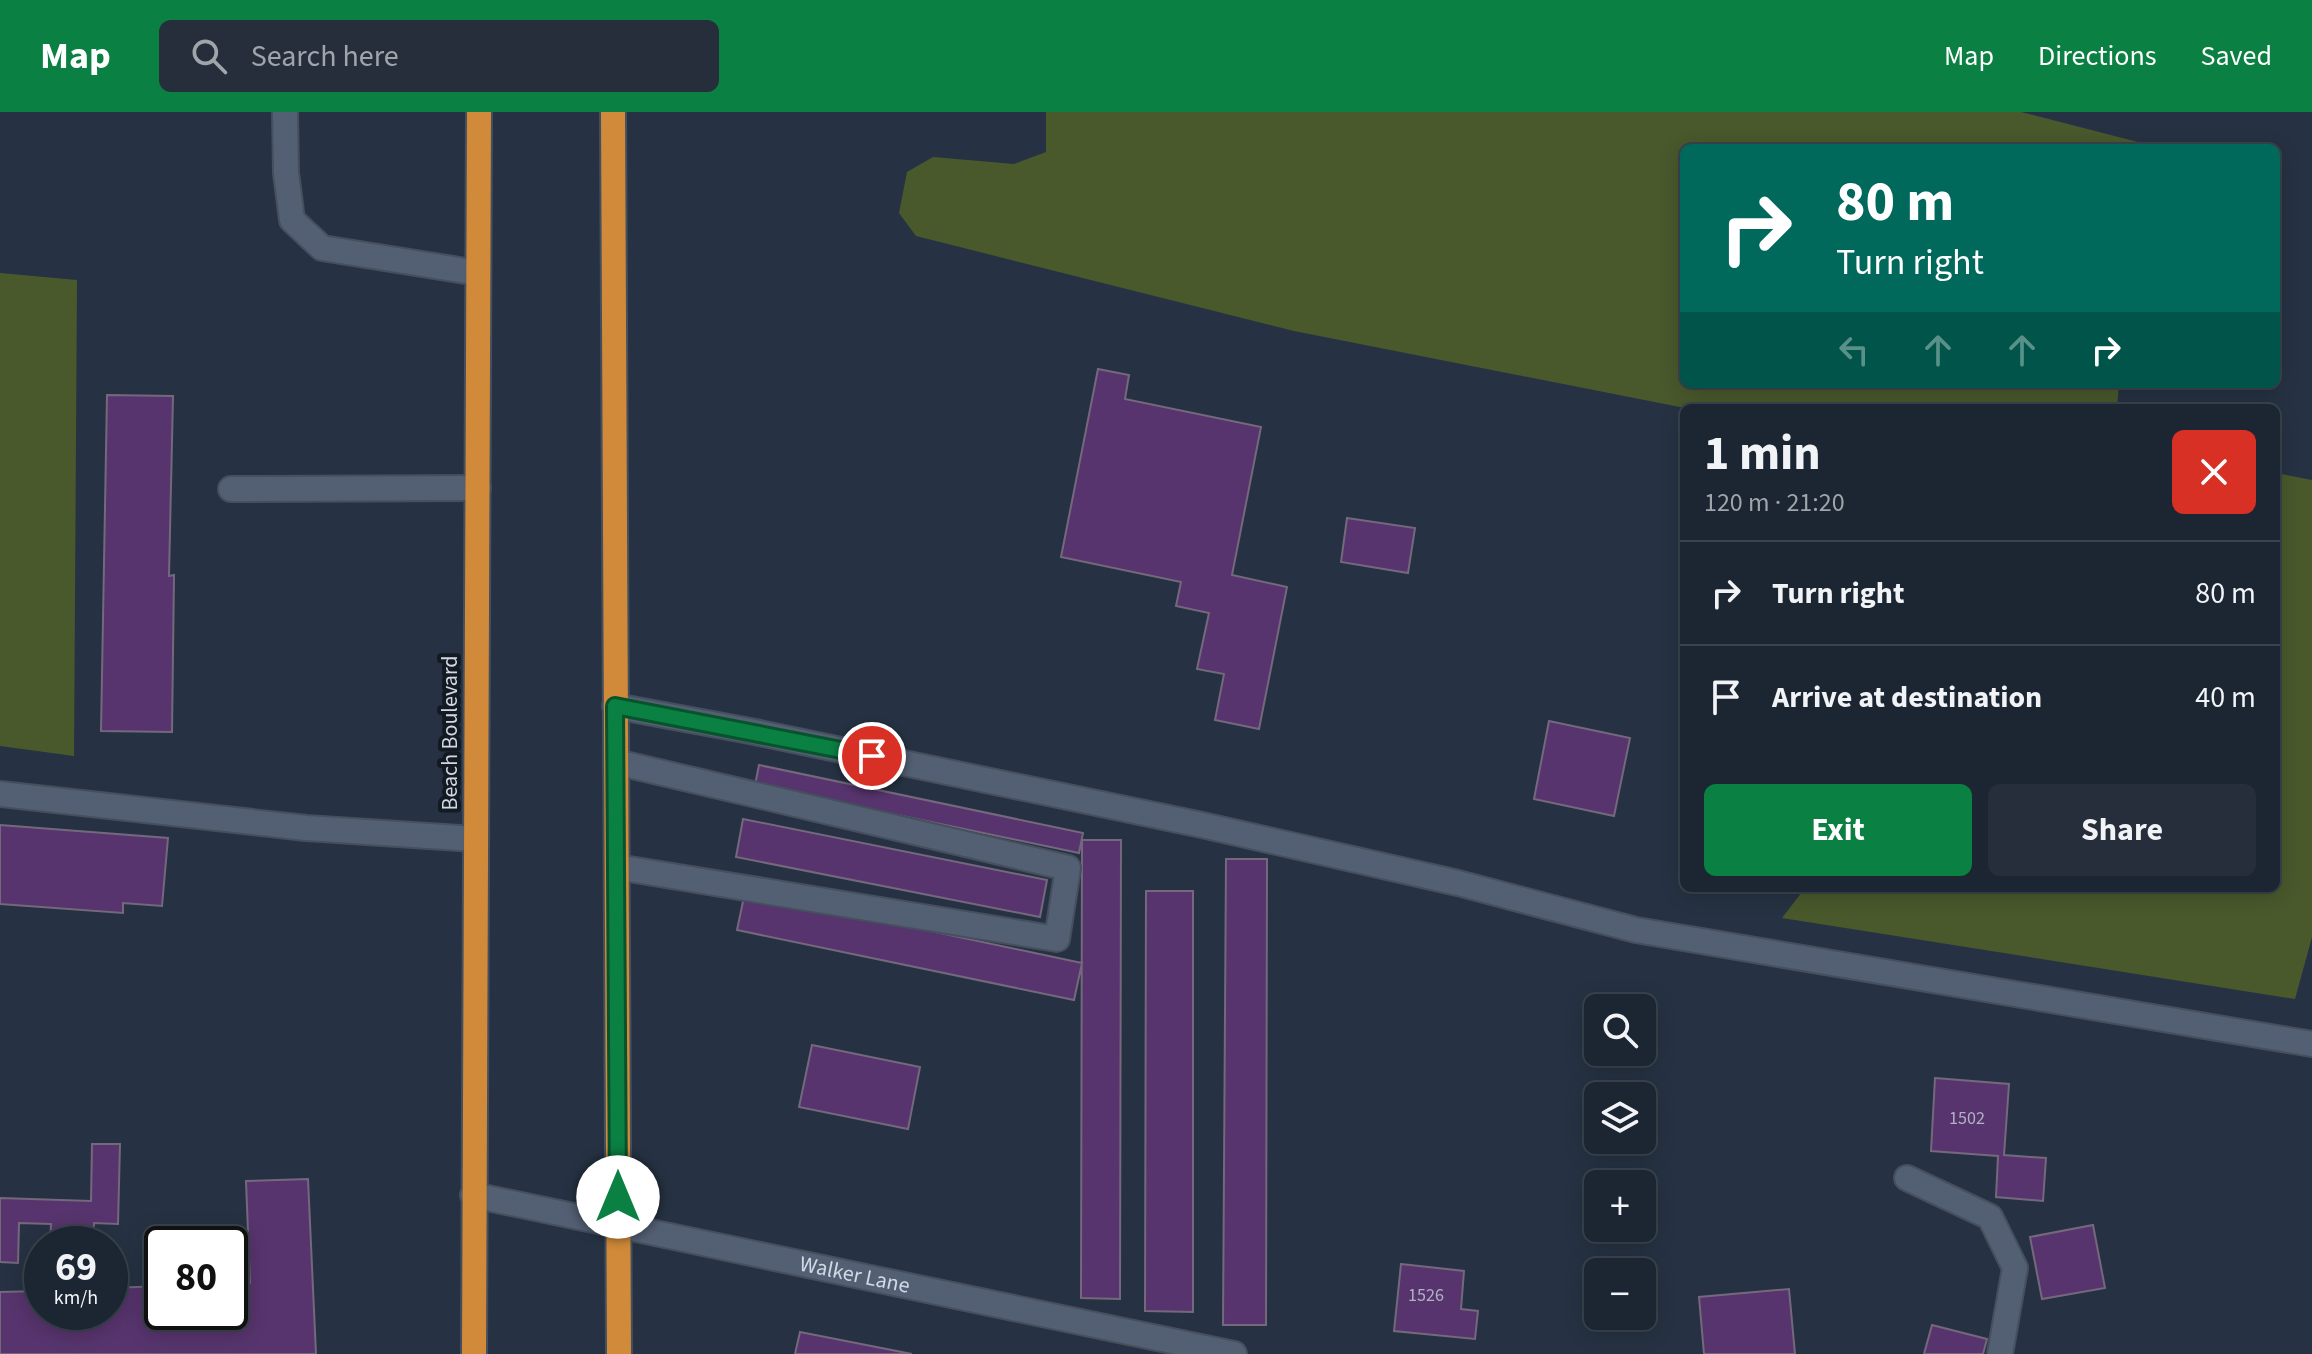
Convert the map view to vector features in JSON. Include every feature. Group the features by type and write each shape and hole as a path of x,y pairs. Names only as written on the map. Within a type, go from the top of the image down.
{"highway":[{"name":"Beach Boulevard","path":"474,1354 479,112"},
{"path":"613,112 619,1354"}],"street":[{"path":"285,112 286,173 292,220 322,248 478,273"},
{"path":"231,489 478,488"},
{"path":"615,706 1202,825 1458,883 1636,930 2312,1044"},
{"path":"616,762 1068,868 1057,939 617,867"},
{"path":"0,794 306,828 475,839"},
{"path":"1907,1178 1990,1217 2015,1268 2000,1354"},
{"name":"Walker Lane","path":"473,1195 1234,1354"}],"green space":[{"path":"1046,112 2021,112 2138,144 1680,144 1680,388 2119,388 2117,404 1680,404 1680,407 1294,331 916,236 899,213 907,172 933,157 1014,164 1046,152"},
{"path":"0,273 77,280 74,756 0,746"},
{"path":"2280,474 2312,480 2312,937 2295,999 1782,918 1802,892 2280,892"}],"building":[{"path":"1098,369 1129,375 1125,399 1261,427 1232,575 1287,587 1259,729 1215,720 1224,674 1197,669 1209,613 1176,606 1181,582 1061,557"},
{"path":"107,395 173,396 169,576 174,575 172,732 101,731"},
{"path":"1347,518 1415,528 1408,573 1341,562"},
{"path":"1549,721 1630,738 1614,816 1534,799"},
{"path":"759,765 1083,833 1079,853 755,785"},
{"path":"743,819 1047,880 1040,917 736,857"},
{"path":"0,825 168,838 162,906 123,903 123,913 0,904"},
{"path":"1082,840 1121,840 1120,1299 1081,1298"},
{"path":"1226,859 1267,859 1266,1325 1223,1325"},
{"path":"1146,891 1193,891 1193,1312 1145,1311"},
{"path":"745,892 1082,963 1074,1000 737,930"},
{"path":"812,1045 920,1067 908,1129 799,1107"},
{"path":"1935,1078 2009,1084 2004,1155 2046,1158 2043,1201 1996,1197 1998,1156 1931,1151"},
{"path":"92,1144 120,1144 118,1224 51,1226 19,1223 18,1263 0,1262 0,1198 91,1201"},
{"path":"308,1179 316,1354 0,1354 0,1292 24,1291 24,1330 128,1330 128,1287 144,1287 144,1330 248,1330 250,1283 246,1181"},
{"path":"2093,1225 2105,1288 2042,1299 2030,1237"},
{"path":"1401,1264 1464,1271 1461,1309 1478,1311 1475,1339 1394,1331"},
{"path":"1789,1289 1795,1354 1704,1354 1699,1297"},
{"path":"1932,1325 1987,1339 1983,1354 1924,1354"},
{"path":"800,1332 912,1354 795,1354"}],"route":[{"path":"618,1197 615,706 872,756"}]}
